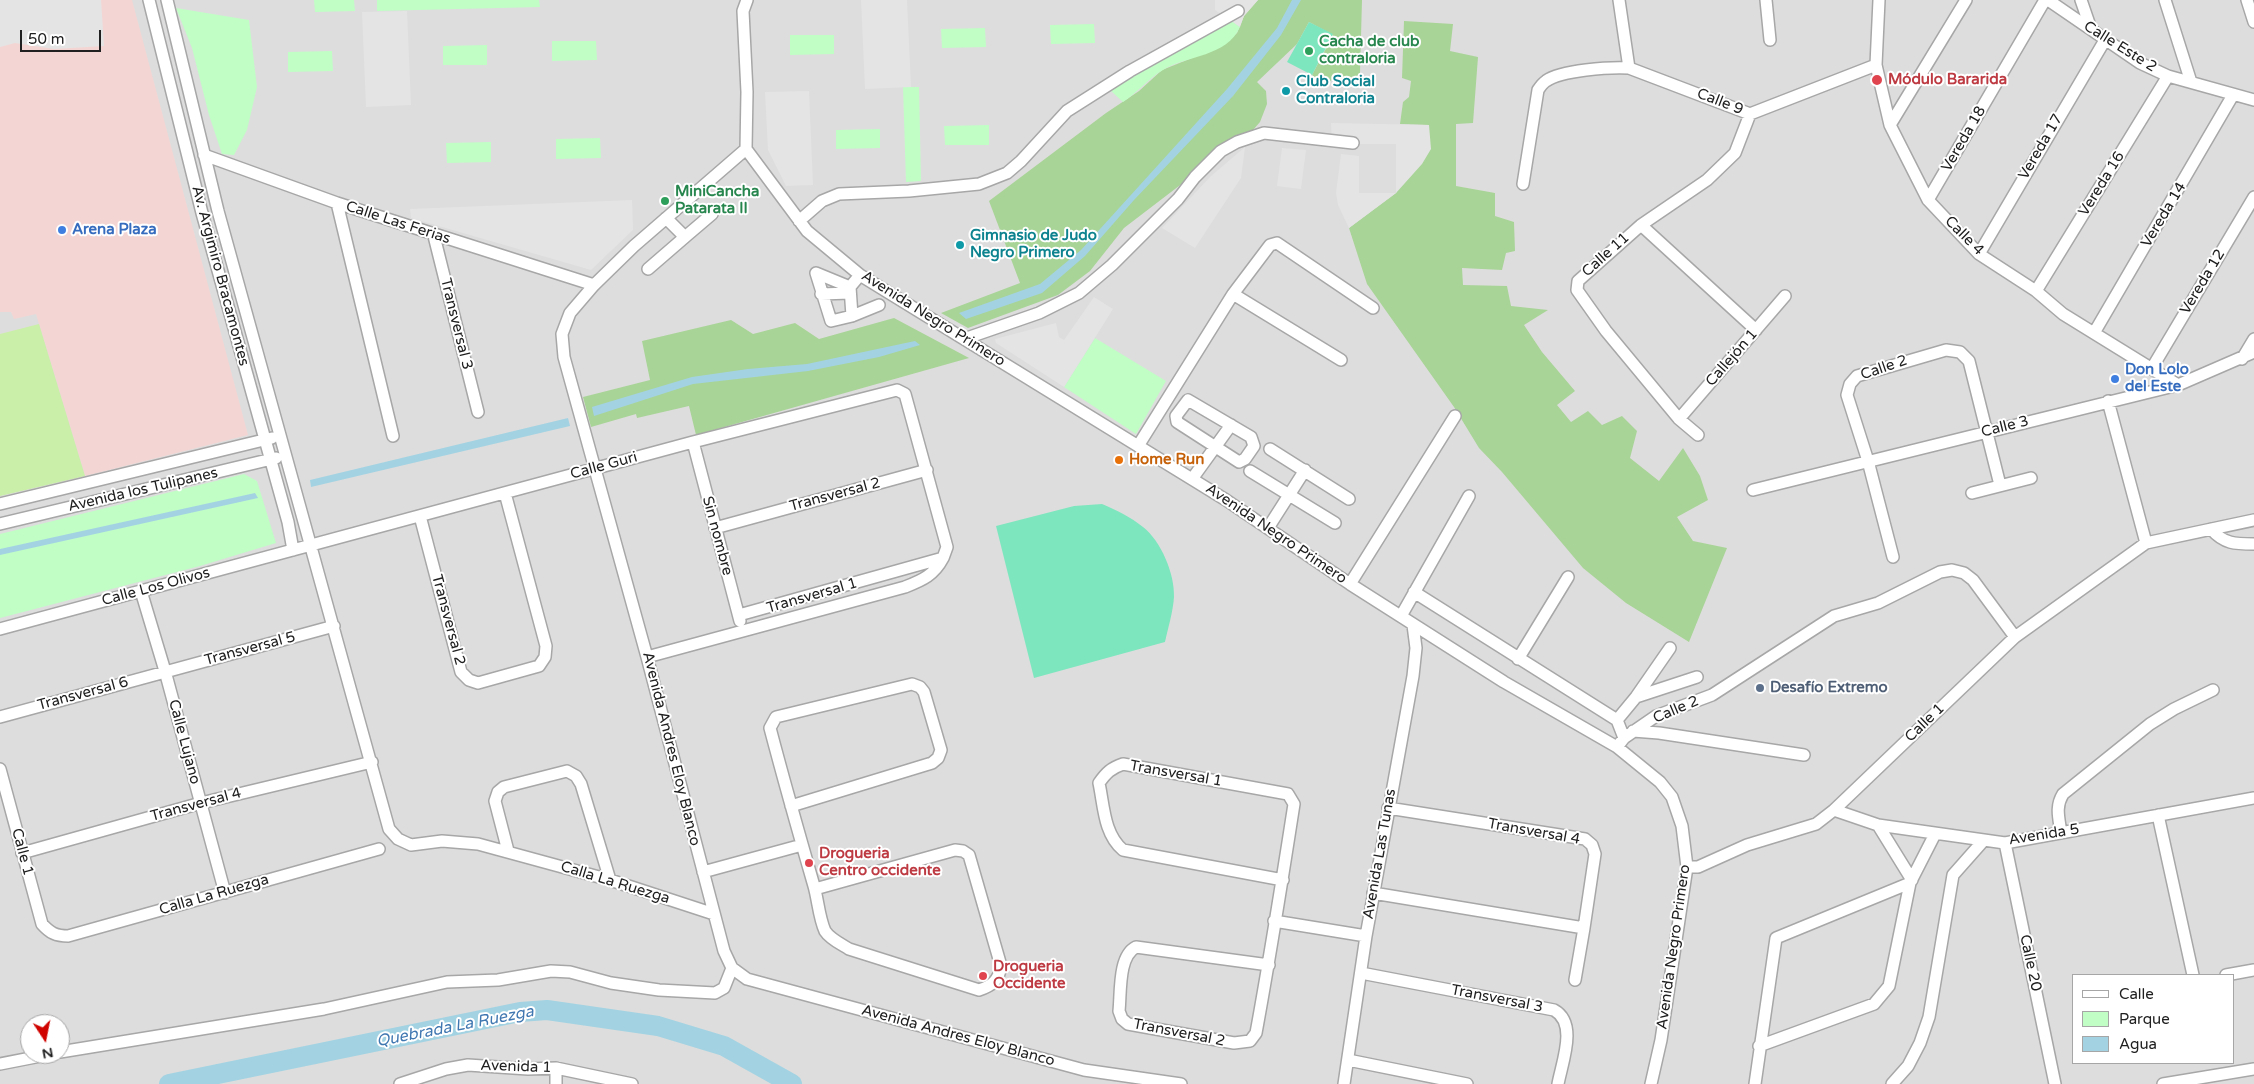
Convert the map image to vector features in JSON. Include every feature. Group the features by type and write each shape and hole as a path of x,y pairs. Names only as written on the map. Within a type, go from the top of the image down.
{"street":[{"name":"Av. Argimiro Bracamontes","path":"149,0 202,213 288,522 293,550"},
{"path":"167,0 204,155 372,762"},
{"path":"738,0 745,6 746,149"},
{"path":"1523,184 1538,90 1545,81 1559,75 1609,67 1629,68 1619,0"},
{"path":"1766,0 1770,40"},
{"name":"Calle 4","path":"1879,0 1876,65 1890,125 1928,200 1979,254 2036,291 2063,314 2178,385"},
{"path":"1890,125 1966,0"},
{"name":"Calle Este 2","path":"2046,0 2140,63 2168,76 2234,96 2254,100"},
{"name":"Vereda 18","path":"1928,200 2046,0"},
{"path":"2081,0 2091,29"},
{"path":"2165,0 2191,82"},
{"path":"2247,0 2254,22"},
{"path":"799,221 822,201 839,194 909,191 979,184 1007,173 1067,111 1130,71 1238,11"},
{"name":"Vereda 17","path":"1979,254 2105,40"},
{"name":"Calle 9","path":"1629,68 1750,114 1876,65"},
{"name":"Vereda 16","path":"2036,291 2168,76"},
{"name":"Vereda 14","path":"2094,333 2234,96"},
{"name":"Calle 11","path":"1698,435 1679,419 1606,332 1577,290 1578,281 1641,225 1714,173 1735,152 1750,114"},
{"path":"964,339 1039,313 1079,294 1112,265 1178,199 1195,177 1221,151 1237,142 1264,132 1352,142"},
{"name":"Avenida Andres Eloy Blanco","path":"746,149 666,218 594,285 570,313 562,334 564,357 647,657 724,951 732,968 747,979 1003,1050 1084,1070 1181,1084"},
{"name":"Avenida Negro Primero","path":"746,149 807,231 860,276 1192,479 1412,625 1504,682 1625,739 1672,797 1682,826 1688,867 1661,1040 1651,1084"},
{"name":"Calle Las Ferias","path":"204,155 434,236 594,285"},
{"name":"Vereda 12","path":"2152,368 2254,197"},
{"path":"337,203 393,436"},
{"path":"648,269 712,214"},
{"path":"666,218 685,237"},
{"path":"1641,225 1756,330"},
{"name":"Transversal 3","path":"434,236 478,412"},
{"path":"1138,446 1233,294 1270,245 1277,243 1373,308"},
{"path":"850,290 818,272 815,276 831,321 852,316 879,305"},
{"path":"852,316 850,290 860,276"},
{"path":"821,294 850,290"},
{"path":"1233,294 1341,360"},
{"name":"Callejón 1","path":"1679,419 1785,296"},
{"path":"2242,359 2254,339"},
{"name":"Calle 2","path":"1893,557 1868,461 1846,395 1850,384 1857,376 1874,369 1946,350 1960,352 1969,361 2000,485"},
{"name":"Calle 3","path":"1753,490 2178,385 2242,359 2254,352"},
{"name":"Calle Guri","path":"311,545 693,442 898,390 905,394 927,470"},
{"path":"1191,400 1231,425 1253,440 1254,446 1245,459 1238,462 1215,447 1177,422 1176,416 1185,402 1191,400"},
{"path":"2108,401 2146,543"},
{"path":"1350,584 1455,416"},
{"path":"1192,479 1231,425"},
{"name":"Avenida los Tulipanes","path":"0,504 281,436"},
{"name":"Sin nombre","path":"693,442 742,630"},
{"path":"1270,449 1350,499"},
{"name":"Avenida los Tulipanes","path":"0,524 286,456"},
{"path":"647,657 906,587 928,577 938,568 947,547 927,470"},
{"name":"Transversal 2","path":"715,528 927,470"},
{"path":"1268,528 1305,470"},
{"path":"1250,471 1335,522"},
{"path":"1972,493 2031,478"},
{"name":"Transversal 2","path":"420,516 461,672 469,680 478,684 540,666 545,657 546,646 504,493"},
{"path":"1401,616 1469,496"},
{"name":"Calle 1","path":"1688,867 1698,867 1747,845 1816,824 1834,810 2015,637 2146,543 2254,520"},
{"path":"2211,529 2220,539 2231,544 2254,544"},
{"name":"Calle Los Olivos","path":"0,629 311,545"},
{"name":"Transversal 1","path":"739,615 943,558"},
{"name":"Calle 2","path":"1625,739 1656,716 1712,695 1834,616 1878,603 1940,572 1952,570 1964,573 1973,580 2015,637"},
{"path":"1518,659 1568,578"},
{"name":"Calle Lujano","path":"141,591 165,671 224,893"},
{"path":"1414,592 1617,720 1625,739 1659,733 1804,756"},
{"name":"Avenida Las Tunas","path":"1344,1084 1373,893 1413,676 1416,648 1412,625"},
{"name":"Transversal 5","path":"165,671 334,626"},
{"path":"1617,720 1636,697 1670,648"},
{"name":"Transversal 6","path":"0,717 165,671"},
{"path":"1636,697 1697,677"},
{"path":"791,806 932,763 938,758 941,750 924,692 920,687 912,684 776,717 770,728 791,806 802,846 826,932 836,942 849,948 979,990 990,987 1000,975 1001,966 969,855 963,850 955,850 815,889"},
{"path":"2061,833 2058,802 2063,794 2150,724 2213,690"},
{"name":"Transversal 4","path":"22,853 201,803 372,762"},
{"name":"Calla La Ruezga","path":"372,762 389,829 398,839 411,845 442,841 478,844 610,880 714,914"},
{"name":"Transversal 1","path":"1274,921 1282,880 1294,804 1288,794 1123,764 1105,774 1099,784 1109,833 1114,842 1124,850 1282,880"},
{"name":"Calle 1","path":"0,769 42,924 50,933"},
{"path":"508,851 495,801 498,792 504,787 567,771 576,776 581,784 610,880"},
{"name":"Avenida 5","path":"1834,810 1878,825 2005,842 2254,798"},
{"name":"Transversal 4","path":"1388,808 1584,839 1592,845 1595,854 1576,980"},
{"path":"2158,815 2193,974"},
{"path":"1878,825 1911,881"},
{"path":"1759,1046 1874,1004 1889,986 1911,881 1935,834"},
{"path":"1892,1084 1908,1066 1920,1043 1929,1017 1953,875 1984,840"},
{"name":"Calle 20","path":"2005,842 2055,1084"},
{"path":"703,872 802,846"},
{"name":"Calla La Ruezga","path":"50,933 68,936 379,849"},
{"path":"1755,1084 1776,938 1911,881"},
{"path":"1373,893 1584,928"},
{"path":"1274,921 1366,936"},
{"name":"Transversal 2","path":"1269,965 1136,946 1130,950 1125,959 1119,1011 1122,1019 1128,1024 1242,1043 1250,1040 1256,1033 1269,965 1274,921"},
{"path":"70,1050 324,1009 446,982 498,980 551,972 570,972 611,982 659,990 715,993 724,988 732,968"},
{"path":"2232,974 2254,970"},
{"name":"Transversal 3","path":"1361,973 1554,1010 1562,1015 1566,1022 1567,1032 1558,1084"},
{"path":"0,1064 20,1060"},
{"path":"1348,1060 1467,1084"},
{"name":"Avenida 1","path":"400,1084 446,1069 468,1065 528,1069 556,1068 632,1084"},
{"path":"556,1068 556,1084"},
{"path":"2163,1084 2254,1069"}],"shaded area":[{"path":"0,0 2254,0 2254,1084 0,1084"},
{"path":"0,0 132,0 248,435 85,476 36,314 14,319 11,312 0,312"},
{"path":"0,0 101,0 104,46 54,49 15,43 0,47"},
{"path":"861,0 907,0 911,87 865,89"},
{"path":"1215,0 1258,0 1244,16 1240,27 1215,10"},
{"path":"407,11 411,105 366,107 362,12"},
{"path":"809,91 813,185 786,186 768,150 765,92"},
{"path":"1331,123 1429,125 1431,149 1422,164 1396,193 1396,144 1332,144"},
{"path":"1245,147 1241,178 1195,248 1162,228 1211,176"},
{"path":"1282,148 1306,150 1301,189 1277,186"},
{"path":"1341,154 1359,156 1359,193 1396,193 1349,228 1338,205 1336,193"},
{"path":"632,200 633,230 591,270 411,218 410,209"},
{"path":"1094,297 1113,309 1064,387 996,343 995,339 1056,323 1059,337 1064,340"}],"green space":[{"path":"314,0 354,0 355,11 315,12"},
{"path":"377,0 539,0 540,7 377,11"},
{"path":"1258,0 1362,0 1360,73 1353,80 1333,78 1326,86 1312,75 1333,35 1309,22 1297,44 1257,82 1266,91 1267,104 1260,122 1246,138 1124,228 1090,271 1058,295 968,328 941,313 1020,283 989,201 1106,113 1139,91 1162,70 1222,46 1237,33 1244,16"},
{"path":"176,8 249,20 257,87 247,130 234,155 222,154 209,115 192,48"},
{"path":"1232,21 1240,27 1234,37 1216,50 1163,70 1123,102 1110,90 1132,75"},
{"path":"1404,21 1453,24 1450,51 1478,57 1473,123 1456,124 1456,186 1495,193 1495,216 1514,222 1515,251 1506,253 1502,270 1462,268 1463,285 1507,286 1511,306 1548,310 1524,325 1542,352 1575,391 1557,405 1571,422 1588,411 1602,425 1622,416 1637,431 1630,458 1659,481 1683,448 1700,476 1708,500 1677,517 1693,541 1727,548 1689,642 1626,603 1583,568 1502,472 1479,448 1454,407 1367,284 1349,228 1396,193 1429,125 1400,124 1403,102 1409,97 1411,81 1402,78"},
{"name":"Cacha de club contraloria","path":"1309,22 1333,34 1312,75 1287,62"},
{"path":"1094,24 1095,43 1051,44 1050,25"},
{"path":"985,28 986,47 942,48 941,29"},
{"path":"790,35 834,35 834,54 790,55"},
{"path":"552,41 596,41 597,60 552,61"},
{"path":"487,45 487,65 443,65 443,46"},
{"path":"332,51 333,71 288,72 288,52"},
{"path":"903,87 919,87 921,181 906,182"},
{"path":"989,125 989,145 945,145 944,126"},
{"path":"880,129 880,148 836,149 836,130"},
{"path":"600,138 601,158 556,159 556,139"},
{"path":"491,142 491,162 447,163 446,143"},
{"path":"894,318 969,358 696,435 689,406 637,418 636,414 591,427 583,397 650,380 642,341 731,320 753,334 795,323 819,339"},
{"path":"39,324 85,476 0,496 0,334"},
{"path":"1095,338 1166,381 1136,434 1064,387"},
{"path":"244,474 257,481 276,543 200,566 0,618 0,534"},
{"path":"1102,504 1128,517 1150,533 1166,559 1172,578 1174,597 1165,642 1034,678 996,526 1074,506"}],"water":[{"path":"1292,0 1301,0 1281,35 1233,96 1134,200 1085,256 1042,293 966,319 959,313 1040,284 1081,250 1227,89 1277,28"},
{"path":"915,341 920,345 879,357 808,371 693,384 594,416 592,407 692,377 748,369 807,364"},
{"path":"568,418 570,426 311,487 310,480"},
{"path":"255,493 258,498 0,555 0,549"}],"waterway":[{"name":"Quebrada La Ruezga","path":"169,1084 520,1012 547,1010 658,1026 724,1046 792,1084"}],"place":[{"name":"Cacha de club contraloria","path":"1309,51"},
{"name":"Módulo Bararida","path":"1877,80"},
{"name":"Club Social Contraloria","path":"1286,91"},
{"name":"MiniCancha Patarata II","path":"665,201"},
{"name":"Arena Plaza","path":"62,230"},
{"name":"Gimnasio de Judo Negro Primero","path":"960,245"},
{"name":"Don Lolo del Este","path":"2115,379"},
{"name":"Home Run","path":"1119,460"},
{"name":"Desafío Extremo","path":"1760,688"},
{"name":"Drogueria Centro occidente","path":"809,863"},
{"name":"Drogueria Occidente","path":"983,976"}]}
